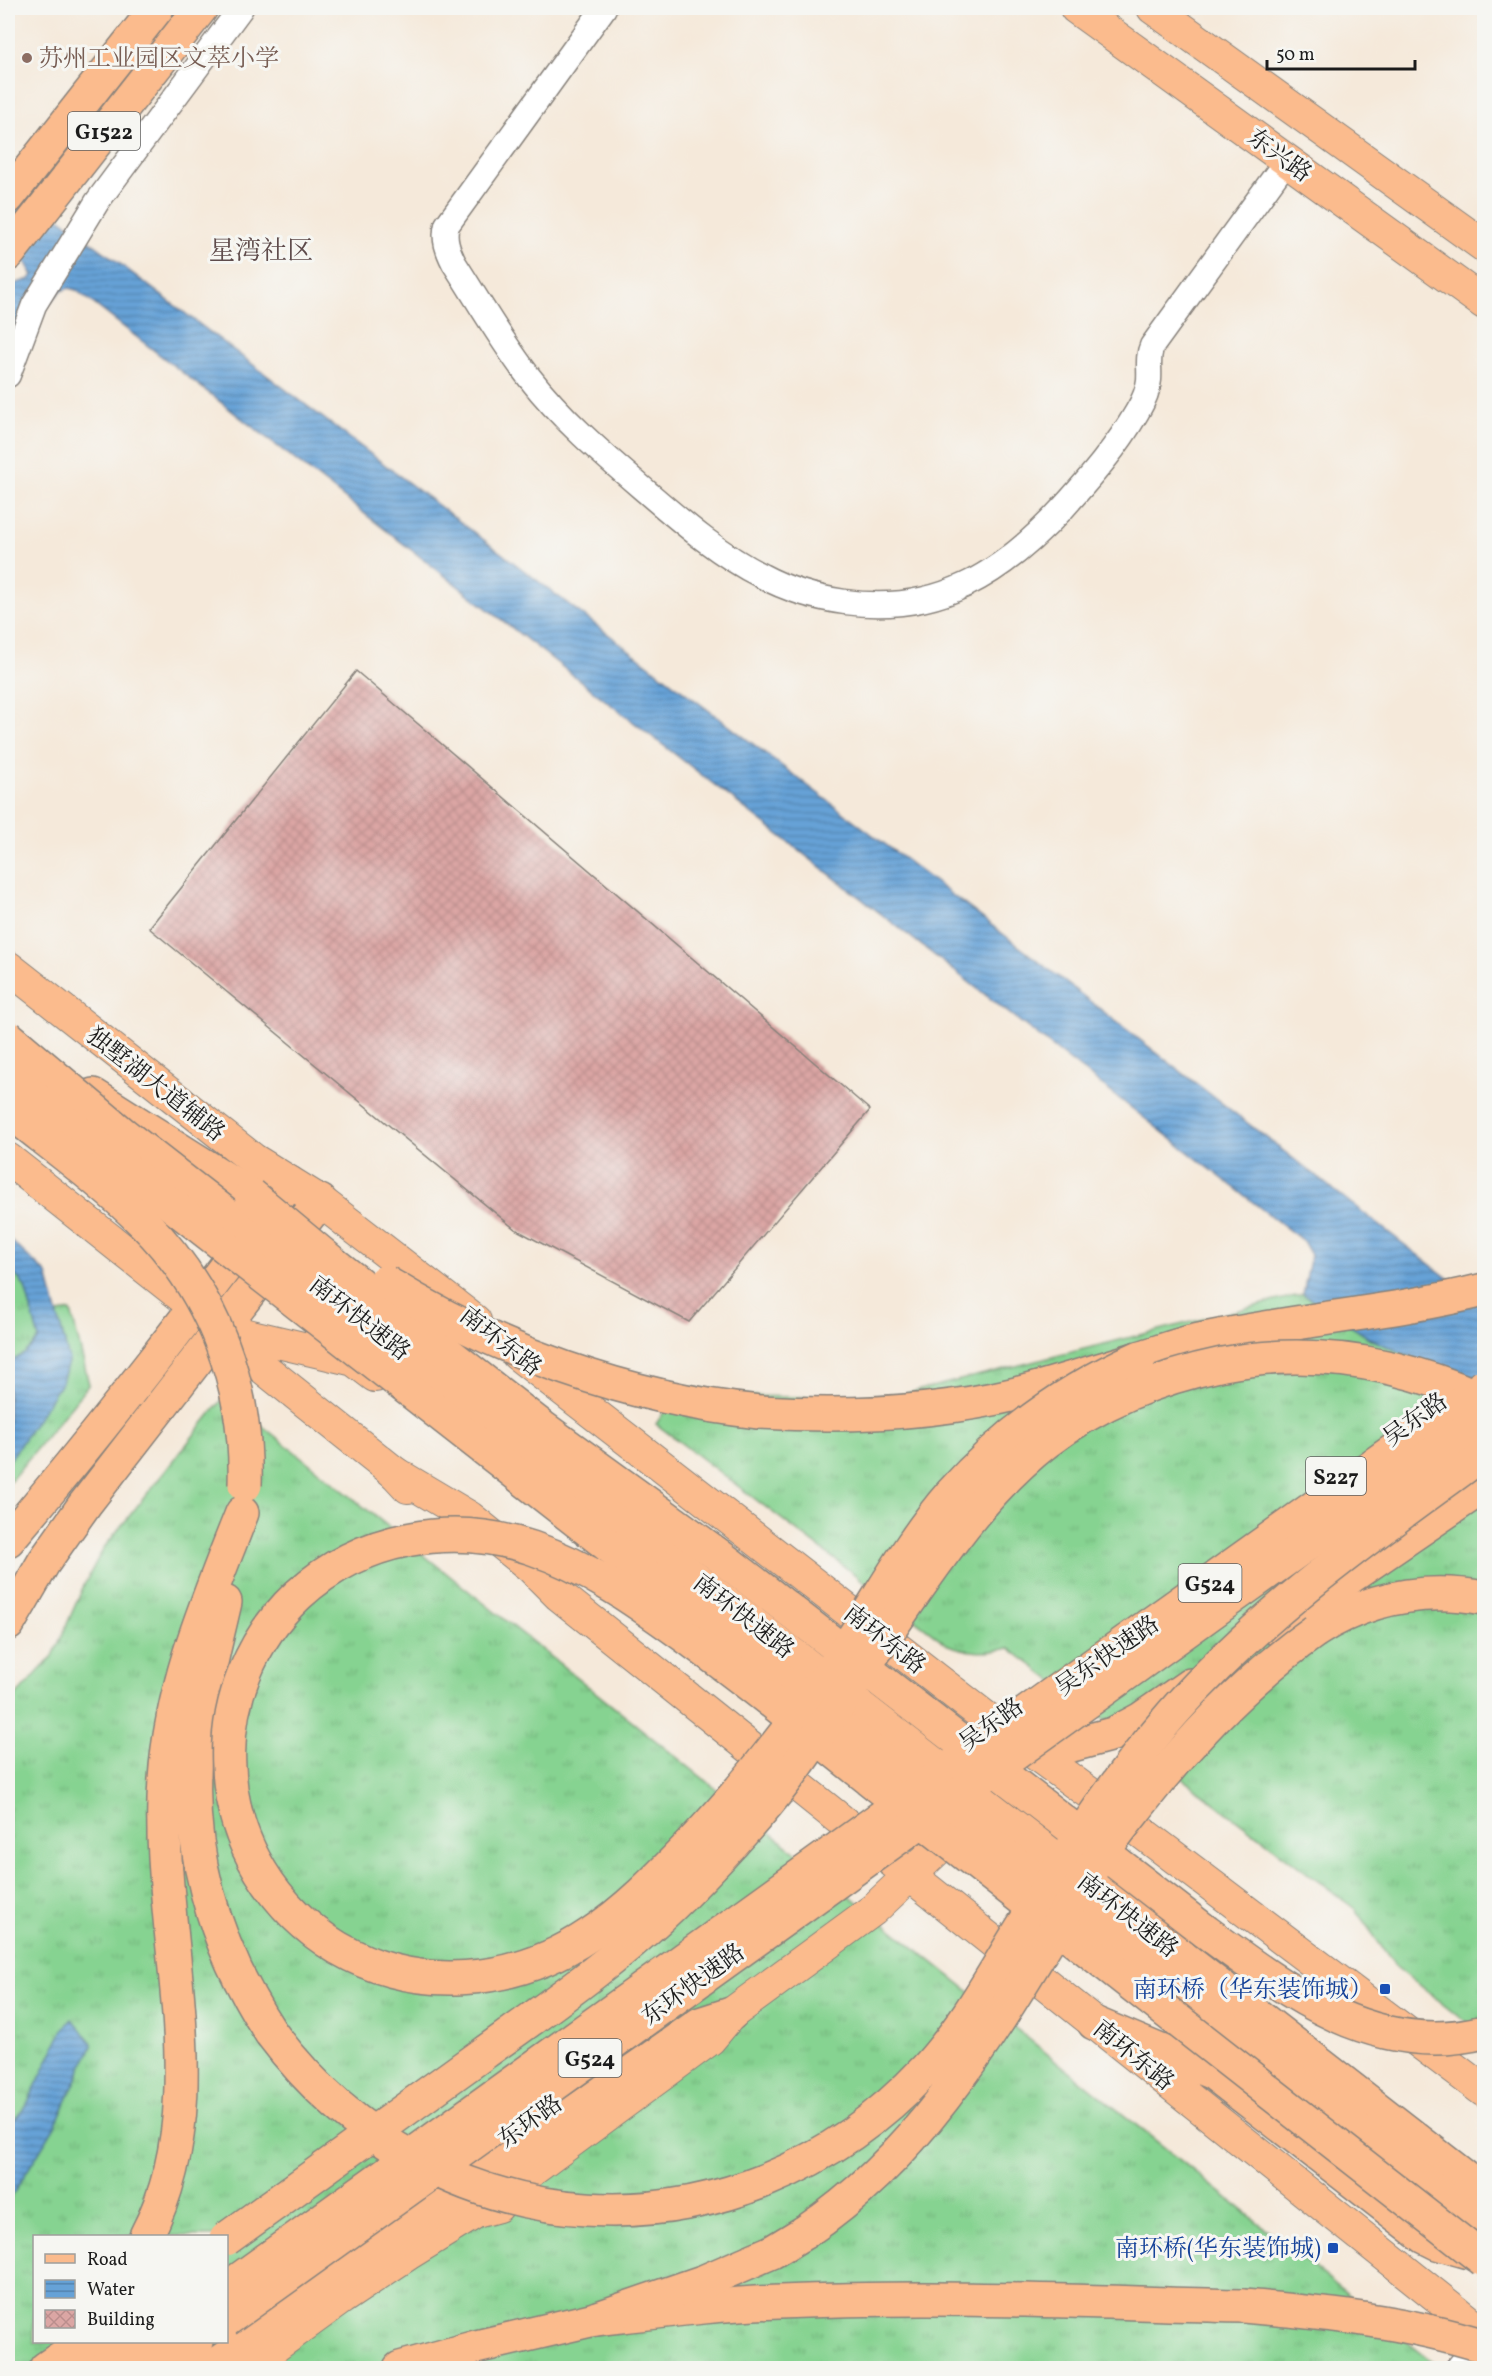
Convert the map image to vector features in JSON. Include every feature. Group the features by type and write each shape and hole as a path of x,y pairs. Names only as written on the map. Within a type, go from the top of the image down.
{"highway":[{"name":"G1522","path":"8,197 156,8"},
{"name":"G1522","path":"8,254 201,8"},
{"path":"15,1056 251,1195 420,1303 498,1342 599,1379 688,1403 759,1412 802,1414 882,1413 938,1407 1016,1394 1188,1342 1249,1330 1406,1307 1485,1290"},
{"name":"南环快速路","path":"15,1056 123,1134 1485,2192"},
{"name":"南环快速路","path":"15,1056 1485,2229"},
{"path":"8,1110 144,1223 174,1256 199,1293 227,1354 238,1396 245,1462 242,1513 229,1586 201,1712 194,1789 197,1841 206,1892 222,1941 244,1989 287,2053 322,2092 362,2126 405,2155 451,2178 525,2202 577,2210 625,2210 698,2200 768,2178 833,2145 891,2102 926,2068 957,2030 1099,1809 1147,1744 1191,1693 1238,1644 1289,1600 1394,1518 1485,1453"},
{"path":"8,1540 58,1481 195,1307 289,1183"},
{"path":"251,1195 334,1264 542,1427 717,1554 1205,1931 1269,1977 1332,2014 1375,2031 1435,2038 1485,2032"},
{"path":"8,1624 44,1562 85,1504 320,1201"},
{"path":"1140,1357 1059,1400 1022,1427 970,1473 919,1535 843,1653 801,1710 794,1720 781,1739 754,1774 650,1886 596,1931 555,1955 509,1971 454,1979 399,1973 363,1961 323,1938 288,1908 255,1863 240,1829 231,1793 228,1756 235,1701 255,1650 288,1605 331,1570 364,1553 399,1541 435,1534 469,1536 525,1546 568,1562 602,1579 722,1663 768,1700 787,1714 796,1721 1196,2035 1485,2259"},
{"path":"228,2238 518,2029 630,1943 677,1901 755,1819 789,1776 937,1559 970,1517 1026,1459 1070,1425 1148,1385 1203,1368 1261,1359 1319,1358 1376,1364 1474,1392"},
{"name":"吴东快速路","path":"945,1799 1474,1392"},
{"name":"吴东快速路","path":"945,1799 1485,1417"},
{"path":"1038,1754 1113,1734 1141,1719 1485,1486"},
{"path":"146,2235 159,2209 172,2167 181,2113 180,2036 166,1900 165,1779 170,1734 196,1630 242,1513"},
{"path":"400,2368 476,2347 595,2319 705,2282 772,2252 830,2215 871,2180 914,2134 968,2067 1009,2007 1096,1863 1123,1826 1194,1739 1249,1682 1286,1652 1343,1614 1390,1598 1438,1593 1485,1598"},
{"name":"东环快速路","path":"228,2288 945,1799"},
{"name":"东环快速路","path":"228,2319 945,1799"},
{"path":"211,2368 700,2024 731,2014"},
{"path":"1094,2023 1213,2073 1425,2237 1485,2259"},
{"path":"595,2319 705,2306 781,2302 1025,2301 1243,2306 1324,2313 1367,2320 1447,2335 1485,2346"},
{"path":"42,2368 69,2343"},
{"path":"46,2368 83,2343"},
{"path":"116,2368 153,2343"},
{"path":"159,2368 195,2343"}],"main road":[{"name":"东兴路","path":"1076,8 1485,303"},
{"name":"东兴路","path":"1153,8 1485,246"},
{"name":"独墅湖大道辅路","path":"14,973 254,1160 289,1183"},
{"path":"8,1159 195,1307"},
{"name":"南环东路","path":"289,1183 320,1201 993,1723 1038,1754 1485,2091"},
{"name":"南环东路","path":"195,1307 222,1329 256,1363 394,1473 420,1500 501,1564 559,1595 1485,2334"},
{"path":"222,1329 354,1360 901,1789 945,1799"},
{"name":"吴东路","path":"849,1827 993,1723 1474,1392 1485,1369"},
{"name":"S227","path":"901,1869 945,1799 1038,1754 1485,1437"},
{"path":"245,2368 408,2254 476,2212 498,2206 516,2182 710,2039 731,2014 873,1910 901,1869 1038,1754"},
{"name":"S227","path":"228,2272 849,1827"},
{"name":"东环路","path":"228,2338 901,1869"},
{"path":"90,2368 128,2343"},
{"name":"东环路","path":"186,2368 221,2343"}],"street":[{"path":"8,375 34,305 97,202 241,8"},
{"path":"604,8 447,225 445,234 447,247 454,264 519,363 543,393 579,431 660,503 732,558 763,577 814,597 868,605 899,605 925,600 954,590 986,573 1006,561 1034,538 1103,461 1132,420 1147,390 1149,352 1152,346 1287,160"},
{"path":"1458,2368 1485,2334"}],"green space":[{"path":"8,1269 58,1313 71,1311 89,1384 8,1484"},
{"path":"1303,1294 1369,1338 1428,1365 1484,1407 1484,2037 1396,1967 1355,1909 1009,1648 978,1652 948,1645 656,1424 681,1387 750,1396 884,1399"},
{"path":"225,1396 1440,2368 8,2368 8,1704 53,1656 84,1585 103,1549"}],"water":[{"path":"8,179 981,917 1449,1279 1484,1298 1484,1407 1428,1365 1369,1338 1303,1294 1311,1255 1303,1241 76,290 69,288 61,291 8,349 8,286 30,279 33,275 26,263 8,249"},
{"path":"8,1238 47,1274 69,1359 62,1382 8,1463 8,1363 24,1354 39,1339 25,1287 8,1269"},
{"path":"72,2019 92,2046 55,2126 8,2199 8,2127 26,2106 63,2030"}],"building":[{"path":"356,671 870,1110 689,1322 515,1229 149,928"}],"place":[{"name":"苏州工业园区文萃小学","path":"27,58"},
{"name":"南环桥（华东装饰城）","path":"1385,1989"},
{"name":"南环桥(华东装饰城)","path":"1333,2248"}],"district":[{"name":"星湾社区","path":"261,250"}]}
